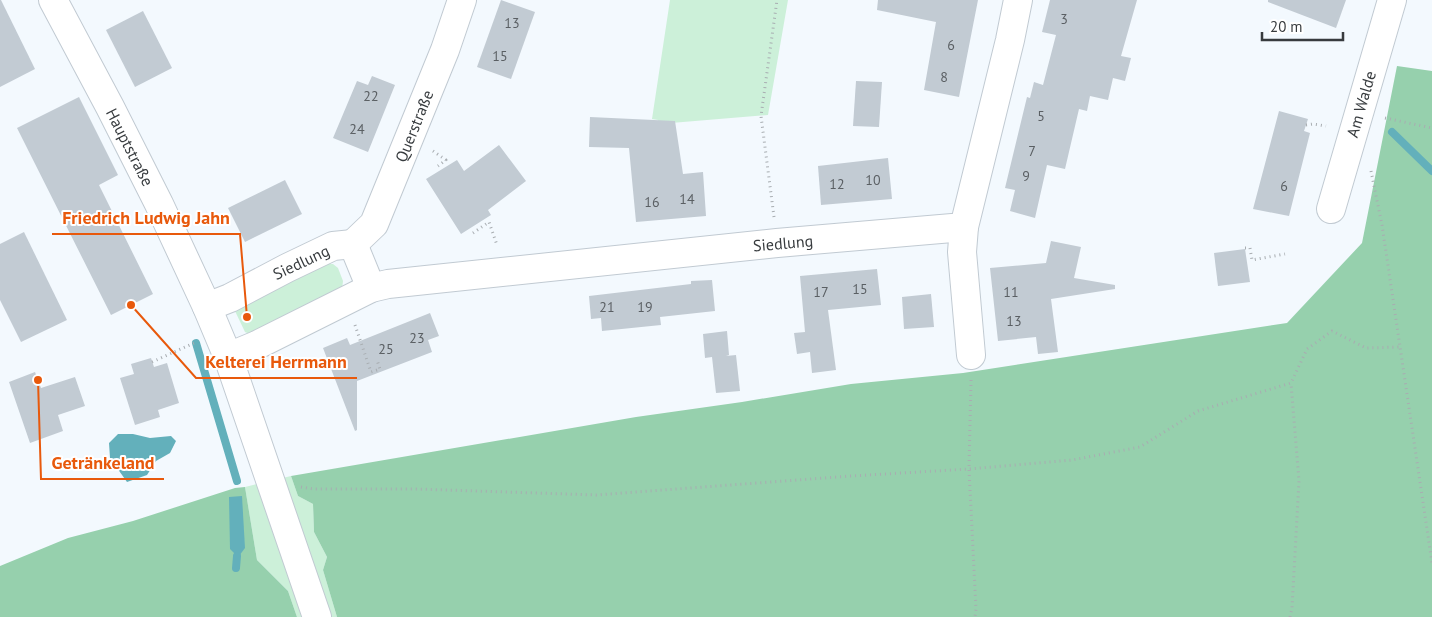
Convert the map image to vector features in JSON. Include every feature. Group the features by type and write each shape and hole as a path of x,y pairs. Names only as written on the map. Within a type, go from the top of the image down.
{"street":[{"name":"Hauptstraße","path":"53,0 159,204 287,490 317,617"},
{"name":"Querstraße","path":"353,244 374,224 445,50 462,0"},
{"path":"971,355 962,252 964,226 1010,40 1018,0"},
{"name":"Am Walde","path":"1331,209 1392,0"},
{"name":"Siedlung","path":"228,357 257,345 371,288 388,284 777,243 964,226"},
{"name":"Siedlung","path":"207,308 333,246 353,244"},
{"path":"353,244 371,288"}],"path":[{"path":"777,0 761,116 777,243"},
{"path":"1360,112 1432,128"},
{"path":"432,150 446,160 438,166"},
{"path":"1371,170 1382,225 1432,563"},
{"path":"473,233 490,222 500,253"},
{"path":"1245,248 1250,248 1252,260 1285,254"},
{"path":"354,323 372,372 380,368 377,360"},
{"path":"1290,617 1299,480 1291,383 1307,349 1332,331 1366,348 1400,347"},
{"path":"152,362 192,344"},
{"path":"971,355 969,469 975,617"},
{"path":"287,490 416,489 596,495 1072,460 1140,447 1198,411 1291,383"}],"green space":[{"path":"670,0 788,0 768,115 659,124 658,120 652,119"},
{"path":"1397,66 1432,71 1432,617 337,617 323,570 327,557 314,532 313,504 298,496 291,476 636,417 851,384 963,373 1287,323 1362,243"},
{"path":"326,264 333,264 338,268 343,281 342,289 252,335 245,332 235,311 238,305"},
{"path":"291,476 298,496 313,504 314,532 327,557 323,570 337,617 297,617 288,591 257,560 245,487"},
{"path":"245,487 257,560 288,591 297,617 0,617 0,566 68,538 133,521 235,488"}],"water":[{"path":"118,434 133,434 150,438 171,436 176,441 170,453 156,461 147,475 127,482 110,458 109,443"},
{"path":"242,496 245,548 237,556 230,549 229,497"}],"building":[{"path":"0,0 35,69 0,87"},
{"path":"501,0 535,12 511,79 477,67"},
{"path":"878,0 978,0 959,97 924,90 936,22 877,10"},
{"path":"1050,0 1137,0 1121,56 1131,58 1125,81 1113,78 1108,100 1090,96 1087,111 1079,109 1065,169 1047,165 1035,218 1010,211 1015,190 1005,188 1027,97 1030,98 1034,82 1043,85 1056,35 1042,32"},
{"path":"1268,0 1346,0 1336,28 1268,2"},
{"path":"143,11 172,68 135,87 106,30"},
{"path":"372,76 395,85 368,152 333,138 357,81 368,85"},
{"path":"856,81 882,82 879,127 853,126"},
{"path":"79,97 118,175 99,185 153,294 111,315 17,128"},
{"path":"1279,111 1308,119 1304,131 1310,133 1289,216 1253,209"},
{"path":"590,117 675,121 683,174 703,172 706,216 636,222 629,148 589,147"},
{"path":"499,145 526,181 488,210 491,215 461,234 426,179 457,160 464,171"},
{"path":"888,158 892,199 821,205 818,166"},
{"path":"285,180 302,214 245,242 228,208"},
{"path":"24,232 67,320 21,342 0,300 0,244"},
{"path":"1051,241 1081,247 1074,278 1115,285 1115,289 1051,299 1058,352 1038,354 1036,337 998,341 990,268 1046,263"},
{"path":"1245,249 1250,282 1218,286 1214,253"},
{"path":"877,269 881,305 828,310 836,370 812,373 810,352 797,354 794,333 805,332 800,276"},
{"path":"712,280 715,311 660,317 661,325 602,331 601,318 591,319 589,296 691,284 691,281"},
{"path":"931,294 934,327 904,329 902,297"},
{"path":"430,313 439,336 428,340 432,352 357,381 357,430 355,431 323,348 347,338 350,345"},
{"path":"727,331 729,355 726,356 736,355 740,391 716,393 712,357 705,358 703,334"},
{"path":"151,358 154,367 167,363 179,403 158,410 160,417 135,425 120,378 134,374 131,364"},
{"path":"35,372 41,388 75,377 85,406 58,415 63,431 30,443 9,382"}],"waterway":[{"path":"1392,132 1432,171"},
{"path":"196,343 237,481"},
{"path":"236,568 237,556"}],"place":[{"name":"Kelterei Herrmann","path":"131,305"},
{"name":"Friedrich Ludwig Jahn","path":"247,317"},
{"name":"Getränkeland","path":"38,380"}]}
